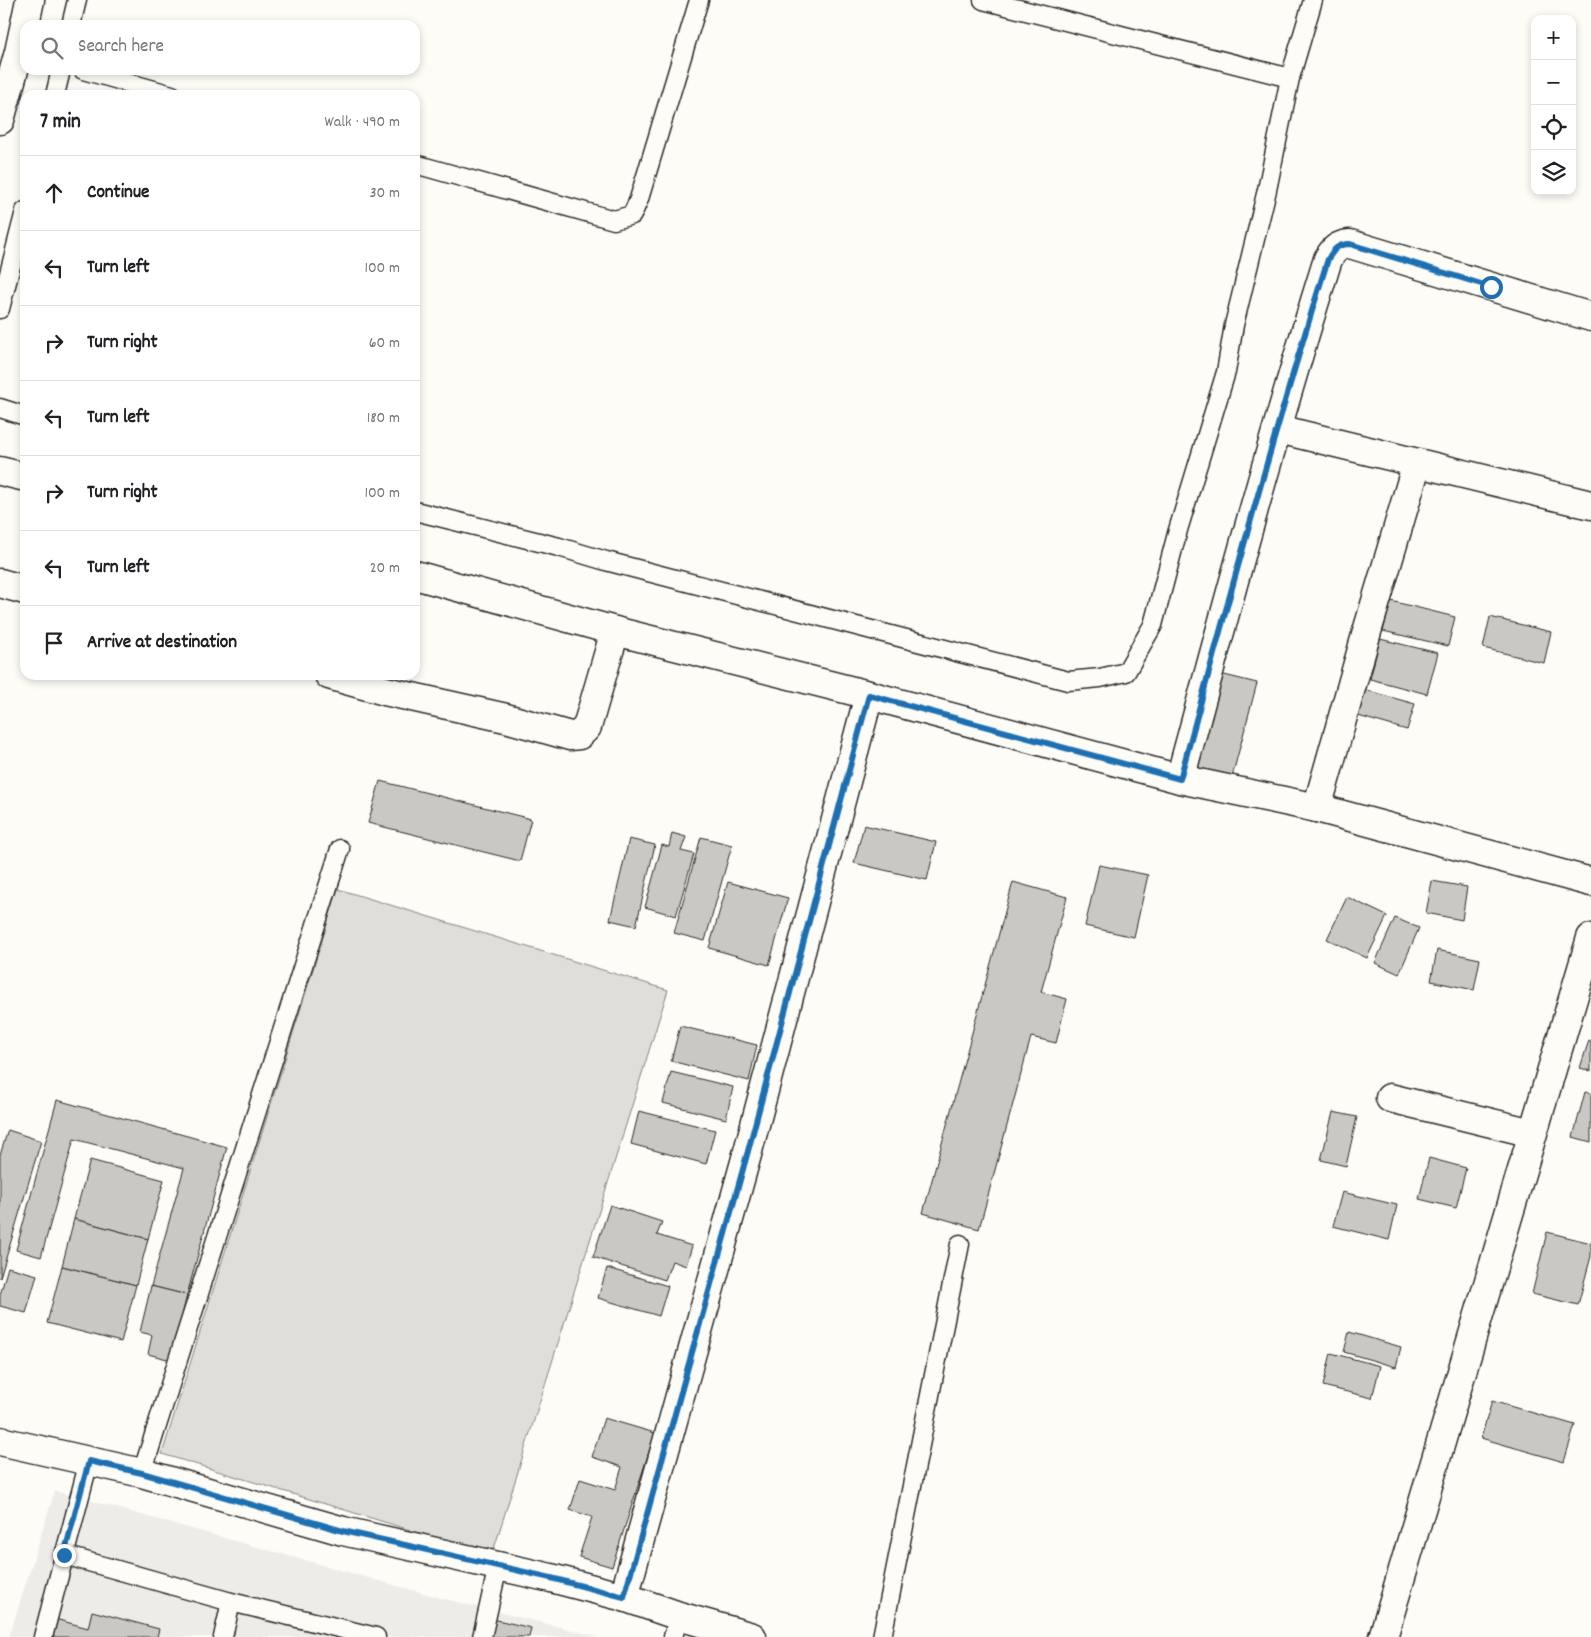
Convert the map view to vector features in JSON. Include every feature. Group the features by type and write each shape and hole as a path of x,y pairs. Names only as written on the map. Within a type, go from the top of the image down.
{"street":[{"path":"26,20 30,0"},
{"path":"0,120 20,47"},
{"path":"1180,779 1287,391 1328,259 1334,248 1341,244 1350,244 1591,317"},
{"path":"1278,429 1591,505"},
{"path":"1317,808 1417,463"},
{"path":"420,576 615,630 869,695 1180,779 1317,808 1591,882"},
{"path":"0,583 20,589"},
{"path":"346,680 385,691 506,718 570,736 579,735 587,726 615,630"},
{"path":"624,1597 748,1151 869,695"},
{"path":"1383,1637 1591,938"},
{"path":"1390,1098 1532,1133"},
{"path":"0,1441 142,1473 343,1531 624,1597 676,1626 752,1637"}],"lane":[{"path":"72,20 77,0"},
{"path":"420,165 614,220 632,215 639,199 699,0"},
{"path":"983,0 1290,78"},
{"path":"420,513 559,547 606,561 1068,681 1100,678 1126,672 1153,625 1178,530 1226,372 1234,325 1267,190 1290,78 1313,0"},
{"path":"56,90 60,75"},
{"path":"101,75 154,90"},
{"path":"0,310 20,231"},
{"path":"0,408 20,414"},
{"path":"142,1473 340,849"},
{"path":"882,1637 960,1244"},
{"path":"43,1637 89,1461"},
{"path":"64,1555 231,1602 376,1637"},
{"path":"482,1637 498,1566"},
{"path":"223,1637 231,1602"}],"shaded area":[{"path":"338,889 668,990 492,1555 162,1454"},
{"path":"55,1491 437,1597 600,1637 9,1637"}],"building":[{"path":"1391,601 1455,617 1448,646 1383,631"},
{"path":"1490,617 1551,632 1544,663 1483,648"},
{"path":"1380,639 1438,653 1427,694 1370,679"},
{"path":"1212,672 1257,683 1232,777 1188,765"},
{"path":"1358,688 1415,704 1407,730 1351,714"},
{"path":"380,781 531,819 520,861 368,823"},
{"path":"864,825 936,842 927,880 854,863"},
{"path":"672,833 686,837 681,851 694,854 676,916 645,907 662,845 669,847"},
{"path":"701,837 732,845 705,941 674,933"},
{"path":"629,839 655,845 636,926 610,920"},
{"path":"1099,865 1148,875 1134,937 1085,926"},
{"path":"1432,881 1467,887 1462,920 1426,913"},
{"path":"728,882 788,898 769,965 709,948"},
{"path":"1013,882 1067,897 1041,992 1067,999 1056,1043 1031,1037 979,1229 923,1213"},
{"path":"1347,897 1387,916 1367,958 1327,939"},
{"path":"1395,918 1419,928 1399,974 1375,963"},
{"path":"1437,950 1480,959 1474,990 1431,981"},
{"path":"680,1026 757,1045 749,1081 671,1061"},
{"path":"1589,1040 1591,1041 1591,1071 1580,1068"},
{"path":"671,1072 733,1087 726,1119 663,1103"},
{"path":"1585,1092 1591,1093 1591,1142 1573,1137"},
{"path":"57,1100 227,1147 187,1295 151,1286 184,1168 74,1139 41,1257 16,1250"},
{"path":"639,1111 715,1130 706,1164 631,1144"},
{"path":"1333,1112 1357,1117 1346,1166 1321,1160"},
{"path":"8,1130 41,1141 0,1278 0,1155"},
{"path":"1429,1158 1466,1168 1456,1208 1419,1199"},
{"path":"90,1160 164,1180 148,1239 74,1219"},
{"path":"1342,1192 1397,1205 1389,1240 1333,1226"},
{"path":"610,1205 662,1222 657,1235 692,1246 686,1266 672,1261 665,1280 593,1257"},
{"path":"74,1219 148,1239 136,1285 62,1266"},
{"path":"1547,1232 1591,1243 1591,1256 1578,1305 1532,1294"},
{"path":"62,1266 136,1285 121,1342 47,1323"},
{"path":"8,1267 37,1275 26,1313 0,1306 0,1295"},
{"path":"607,1268 668,1286 659,1316 598,1298"},
{"path":"151,1286 187,1295 171,1360 148,1354 152,1335 140,1332"},
{"path":"1349,1332 1401,1347 1396,1367 1344,1352"},
{"path":"1331,1353 1380,1366 1372,1398 1323,1386"},
{"path":"1492,1401 1575,1425 1564,1462 1481,1438"},
{"path":"604,1418 655,1433 612,1567 579,1557 592,1517 570,1510 580,1479 615,1490 622,1467 592,1457"},
{"path":"92,1611 159,1629 157,1637 50,1637 55,1619 88,1628"},
{"path":"493,1619 531,1628 529,1637 489,1637"}],"route":[{"path":"64,1555 89,1461 142,1473 343,1531 551,1578 624,1597 748,1151 869,695 1180,779 1287,391 1328,259 1334,248 1341,244 1350,244 1491,287"}]}
